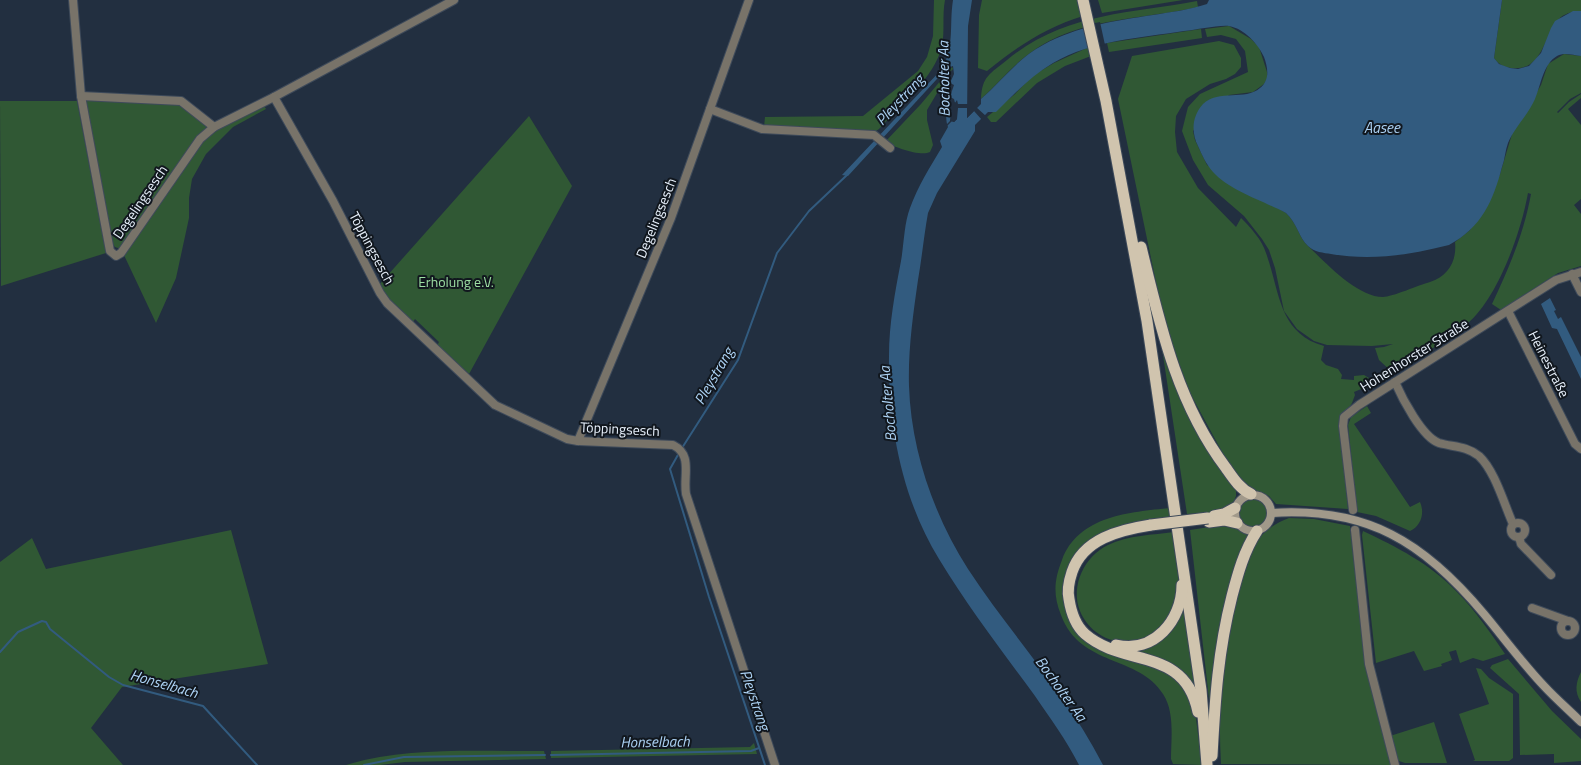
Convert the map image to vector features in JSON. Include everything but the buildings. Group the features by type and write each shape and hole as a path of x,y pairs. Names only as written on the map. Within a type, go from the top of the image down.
{"highway":[{"path":"1083,0 1110,100 1147,321 1201,690 1209,764"},
{"path":"1090,0 1140,245 1176,463 1206,690 1209,764"},
{"path":"1140,245 1163,337 1182,390 1215,453 1242,489 1251,494"},
{"path":"1208,520 1235,508"},
{"path":"1209,764 1196,702 1189,685 1163,664 1097,642 1081,628 1070,609 1068,594 1070,579 1075,565 1084,551 1096,542 1112,534 1208,520 1224,520 1237,523"},
{"path":"1151,528 1114,538 1092,551 1081,564 1073,590 1074,606 1080,620 1092,634 1108,642 1124,646 1147,642 1161,634 1170,624 1179,610 1182,594 1179,533"},
{"path":"1209,764 1220,648 1238,571 1249,543 1257,531"}],"main road":[{"path":"1251,494 1263,497 1271,507 1272,513 1269,523 1257,531 1246,530 1237,523 1235,508 1241,499 1251,494"},
{"path":"1272,513 1293,511 1337,515 1377,527 1414,546 1435,562 1454,580 1544,686 1581,722"}],"street":[{"name":"Degelingsesch","path":"73,0 81,96 110,251 116,256 121,253 200,139 214,127 274,97 454,0"},
{"name":"Degelingsesch","path":"578,441 671,218 748,0"},
{"path":"81,96 181,101 214,127"},
{"name":"Töppingsesch","path":"274,97 333,201 380,293 387,303 495,405 567,439 578,441 673,445 681,449 686,457 684,482 686,494 776,765"},
{"path":"710,109 762,129 875,136 886,145"},
{"name":"Hohenhorster Straße","path":"1353,510 1343,426 1344,417 1359,404 1556,280 1581,272"},
{"path":"1572,274 1581,292"},
{"name":"Heinestraße","path":"1508,311 1572,439 1581,449"},
{"path":"1395,382 1428,436 1438,442 1467,449 1484,462 1493,478 1513,524 1520,523 1524,526 1524,533 1518,537 1521,544 1551,574"},
{"path":"1355,530 1369,664 1395,765"},
{"path":"1532,608 1568,621 1578,629 1571,634 1566,635 1562,632 1561,626 1568,621"}],"green space":[{"path":"934,0 945,0 943,40 938,58 932,69 915,91 879,129 873,133 764,127 765,117 863,116 918,71 927,57 933,36"},
{"path":"982,0 1079,0 1083,16 1044,32 1009,54 987,71 978,68 979,15"},
{"path":"1098,0 1183,0 1102,13"},
{"path":"1502,0 1581,0 1581,11 1571,12 1561,17 1555,24 1537,58 1530,64 1522,68 1511,68 1501,65 1494,58"},
{"path":"1197,1 1198,7 1089,26 1069,32 1049,41 1023,58 981,99 985,80 992,72 1029,45 1051,33 1074,24 1097,18"},
{"path":"1229,26 1251,39 1259,47 1267,72 1267,79 1264,84 1253,92 1229,95 1193,131 1195,140 1207,165 1286,213 1293,221 1305,243 1342,278 1373,296 1383,297 1430,282 1442,276 1447,271 1455,255 1455,242 1470,230 1500,174 1512,134 1541,85 1548,64 1564,54 1581,56 1581,93 1570,99 1557,112 1558,113 1569,102 1581,94 1581,98 1568,109 1581,125 1581,199 1574,205 1581,214 1581,266 1558,273 1501,310 1492,304 1510,264 1520,236 1531,194 1528,193 1525,209 1514,245 1489,298 1478,313 1467,324 1450,337 1431,350 1392,372 1379,360 1375,348 1393,344 1372,346 1327,345 1314,341 1297,329 1284,311 1275,268 1269,250 1244,216 1208,185 1193,160 1182,131 1188,107 1200,94 1248,72 1245,51 1236,39 1221,35 1207,37 1205,29"},
{"path":"1201,29 1202,38 1109,52 1107,43"},
{"path":"1219,41 1234,45 1241,58 1241,67 1235,74 1226,79 1210,84 1186,99 1176,116 1175,132 1177,152 1198,188 1236,227 1241,218 1259,239 1266,253 1278,296 1289,321 1309,340 1324,346 1321,360 1326,365 1338,369 1342,375 1341,379 1354,380 1354,376 1364,375 1369,378 1362,383 1366,387 1354,392 1355,395 1352,403 1339,423 1348,509 1276,504 1269,496 1247,488 1227,461 1190,393 1162,311 1118,99 1132,56"},
{"path":"1089,47 1091,56 1065,66 1037,83 996,122 991,122 987,117 1015,94 1032,76 1054,63"},
{"path":"952,67 953,69 949,73 927,110 927,120 933,145 930,152 914,152 901,149 885,142 921,104"},
{"path":"83,99 179,103 211,127 263,104 266,109 233,127 206,154 192,179 189,198 189,218 176,278 156,323 123,253 187,163 184,155 121,249 115,247 112,243"},
{"path":"0,101 77,101 106,253 1,286"},
{"name":"Erholung e.V.","path":"529,116 572,186 469,374 437,346 439,342 415,319 413,322 389,299 379,285"},
{"path":"1161,342 1210,452 1236,490 1236,496 1233,503 1218,512 1187,514"},
{"path":"1367,406 1371,413 1354,424 1410,507 1420,502 1422,510 1421,519 1417,526 1410,531 1376,516 1357,512 1348,425 1351,417"},
{"path":"1253,499 1263,503 1267,513 1263,523 1253,527 1243,523 1239,513 1243,503"},
{"path":"1170,508 1172,516 1127,526 1071,562 1076,627 1177,677 1194,703 1202,765 1173,764 1171,759 1171,717 1167,701 1163,694 1153,682 1140,673 1095,653 1082,644 1070,632 1061,615 1058,608 1056,594 1057,574 1062,560 1070,545 1080,534 1093,525 1107,519 1138,512"},
{"path":"1289,518 1314,519 1350,526 1363,644 1372,693 1392,765 1221,764 1221,689 1228,639 1239,590 1252,551 1257,541 1269,529"},
{"path":"1229,524 1249,535 1212,698 1209,699 1190,530"},
{"path":"231,530 268,664 122,687 91,728 123,765 0,765 0,562 32,538 46,569"},
{"path":"1363,531 1388,543 1424,564 1446,581 1476,613 1505,654 1483,661 1473,658 1460,663 1456,650 1449,652 1452,660 1441,664 1442,666 1424,671 1414,651 1376,663 1362,535"},
{"path":"1174,532 1179,584 1177,604 1171,617 1159,629 1138,641 1115,641 1094,631 1086,622 1077,601 1078,582 1086,564 1100,550 1108,545 1124,539"},
{"path":"1183,600 1198,682 1194,689 1129,650 1147,645"},
{"path":"1508,659 1552,711 1581,739 1581,761 1554,763 1554,754 1520,755 1519,694 1490,668 1492,665"},
{"path":"1476,668 1481,669 1489,678 1513,694 1513,758 1509,761 1473,761 1475,760 1459,714 1489,704"},
{"path":"1581,672 1581,702 1577,694 1576,687"},
{"path":"1434,722 1447,763 1405,763 1396,760 1390,736"},
{"path":"754,743 757,754 551,758 551,751 750,747"},
{"path":"544,751 546,759 405,762 380,765 346,765 370,759 419,752"}],"water":[{"name":"Aasee","path":"953,0 972,0 968,26 967,118 981,104 981,99 1018,63 1034,50 1043,45 1069,33 1096,25 1194,8 1207,4 1209,0 1502,0 1494,58 1499,64 1518,69 1529,66 1541,53 1555,21 1573,11 1581,11 1581,56 1563,54 1557,56 1548,64 1532,105 1508,143 1495,191 1478,221 1470,230 1449,245 1420,252 1390,256 1361,257 1316,251 1305,243 1293,221 1286,213 1228,185 1213,172 1208,166 1194,135 1194,124 1199,109 1209,100 1217,97 1254,92 1263,85 1267,78 1264,57 1255,42 1240,30 1229,26 1219,26 1117,41 1084,49 1068,55 1037,74 996,112 988,112 975,125 975,131 937,193 928,213 914,306 910,346 909,386 914,434 926,482 956,549 985,594 1056,689 1089,739 1103,765 1079,765 1064,738 1047,713 962,594 926,536 915,512 900,461 891,408 889,382 889,344 893,308 908,214 920,184 942,147 940,141 948,127 946,117 949,100 954,85 950,83 954,74 953,66 947,68 848,176 842,175 942,69 949,52","holes":["953,102 957,103 957,119 954,122 950,121"]},
{"path":"1550,298 1556,310 1554,311 1558,319 1561,317 1581,357 1581,379 1557,329 1552,328 1541,304"}],"pier":[{"path":"1100,22 1105,45 1091,49 1085,25"},
{"path":"950,97 954,99 955,103 957,100 958,104 969,104 969,114 976,107 986,116 982,120 974,111 967,118 967,108 958,108 957,119 954,122 952,121 947,126 950,121 952,111 948,110 946,103"}],"waterway":[{"name":"Pleystrang","path":"682,448 738,360 777,253 809,211 847,175"},
{"name":"Pleystrang","path":"679,453 670,469 709,597 765,765"},
{"name":"Honselbach","path":"0,652 18,632 42,621 46,622 50,629 109,677 123,685 203,706 257,765"},
{"name":"Honselbach","path":"551,755 751,751 759,748"},
{"name":"Honselbach","path":"364,765 404,757 545,755"}],"water label":[{"name":"Bocholter Aa","path":"944,79"},
{"name":"Bocholter Aa","path":"888,404"},
{"name":"Bocholter Aa","path":"1061,689"}]}
